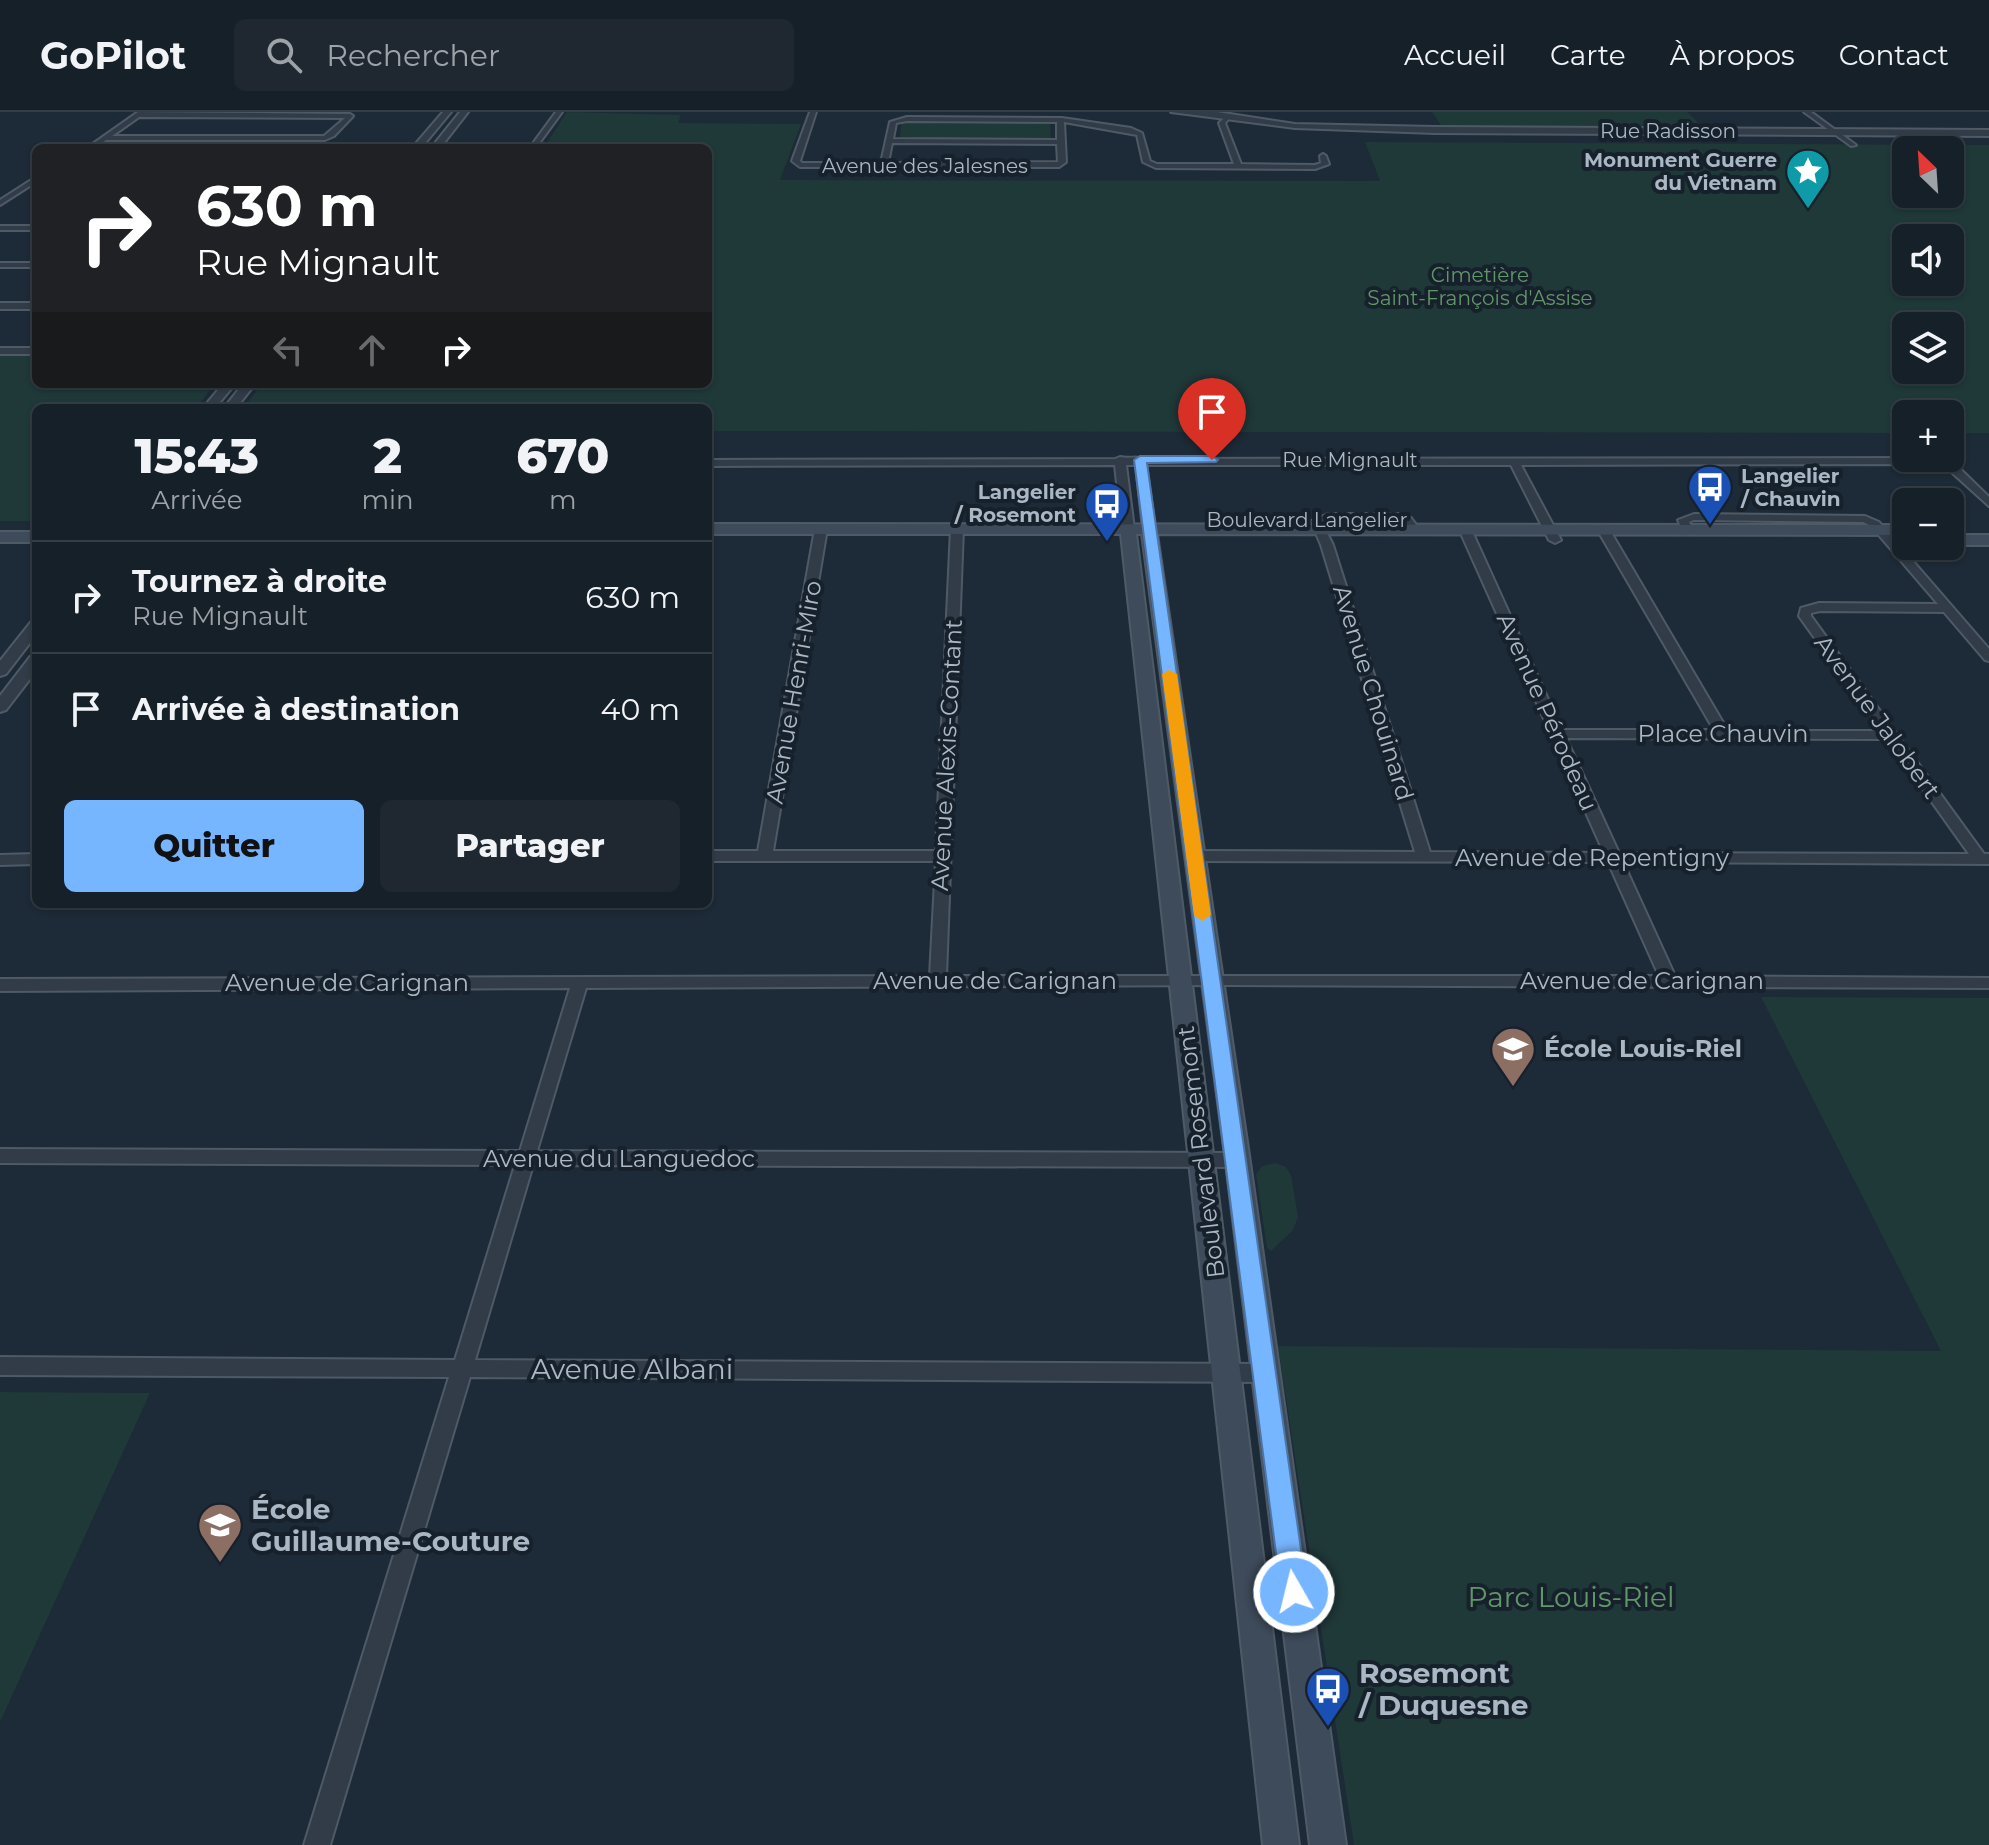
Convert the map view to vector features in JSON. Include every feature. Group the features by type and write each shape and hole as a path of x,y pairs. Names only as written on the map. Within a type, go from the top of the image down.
{"main road":[{"path":"0,526 32,526"},
{"name":"Boulevard Langelier","path":"712,529 820,534 1892,533"},
{"name":"Boulevard Langelier","path":"1323,534 1413,529 1468,534"},
{"name":"Boulevard Langelier","path":"1606,535 1687,530 1892,537"},
{"path":"1964,530 1989,530"},
{"name":"Boulevard Langelier","path":"712,539 820,534"},
{"name":"Boulevard Rosemont","path":"1139,534 1195,856 1328,1845"},
{"name":"Boulevard Rosemont","path":"1139,534 1181,980 1281,1845"},
{"path":"0,537 32,537"},
{"path":"1964,540 1989,540"}],"street":[{"path":"419,144 447,112"},
{"path":"419,144 438,144 464,112"},
{"path":"537,144 559,112"},
{"name":"Avenue des Jalesnes","path":"813,112 797,163 812,166 1052,166 1062,162 1059,124 1062,120"},
{"path":"1175,112 1226,118"},
{"path":"1200,112 1226,118"},
{"path":"1355,112 1365,128"},
{"path":"1807,112 1853,145"},
{"path":"96,144 104,138 140,113 350,116 328,137 104,138"},
{"path":"884,166 896,120 976,116 1062,120 1136,131 1142,136 1147,162 1151,165 1320,167 1325,164 1323,156"},
{"path":"1226,118 1222,123 1238,167"},
{"name":"Rue Radisson","path":"1226,118 1306,129 1989,133"},
{"path":"280,144 289,138"},
{"path":"889,141 1060,142"},
{"path":"0,203 32,182"},
{"path":"0,195 27,195"},
{"path":"0,228 32,228"},
{"path":"0,265 32,265"},
{"path":"0,306 32,306"},
{"path":"0,351 32,351"},
{"path":"212,404 226,388"},
{"path":"233,404 246,388"},
{"name":"Rue Mignault","path":"712,463 1120,460 1943,463 1956,470 1989,503"},
{"name":"Boulevard Rosemont","path":"1120,460 1139,534"},
{"name":"Boulevard Rosemont","path":"1139,534 1140,460"},
{"path":"1514,461 1553,534"},
{"name":"Avenue Henri-Miro","path":"765,856 820,534"},
{"name":"Avenue Alexis-Contant","path":"938,980 957,534"},
{"name":"Avenue Chouinard","path":"1323,534 1424,857"},
{"name":"Avenue Pérodeau","path":"1468,534 1669,981"},
{"path":"1606,535 1723,734"},
{"path":"1884,535 1989,657"},
{"name":"Avenue Jalobert","path":"1947,608 1819,607 1805,611 1807,620 1890,735 1985,859"},
{"path":"0,671 32,630"},
{"path":"0,707 32,665"},
{"path":"0,679 22,678"},
{"name":"Place Chauvin","path":"1557,734 1890,735"},
{"path":"712,856 942,856"},
{"name":"Avenue de Repentigny","path":"1195,856 1985,859"},
{"path":"0,860 32,859"},
{"name":"Avenue de Carignan","path":"0,985 938,980 1989,983"},
{"path":"317,1845 580,982"},
{"name":"Avenue du Languedoc","path":"0,1156 1237,1160"},
{"name":"Avenue Albani","path":"0,1366 1264,1373"}],"green space":[{"name":"Cimetière Saint-François d'Assise","path":"567,112 681,115 678,123 801,124 780,180 1380,181 1365,142 1892,145 1892,208 1964,208 1964,145 1989,145 1989,433 1964,433 1964,400 1892,400 1892,433 712,431 712,404 246,404 259,388 712,388 712,144 546,144"},
{"path":"1432,112 1687,112 1705,129 1443,128"},
{"path":"903,122 1046,122 1050,123 1051,138 900,139"},
{"path":"0,356 32,356 32,388 212,388 199,404 32,404 32,521 0,521"},
{"name":"Parc Louis-Riel","path":"1761,997 1989,998 1989,1845 1354,1845 1278,1346 1941,1351"},
{"path":"1276,1163 1286,1167 1291,1175 1298,1217 1293,1230 1271,1251 1267,1248 1256,1174 1262,1166"},
{"path":"0,1392 150,1393 0,1722"}],"slow traffic":[{"path":"1169,674 1202,915"}],"place":[{"name":"Monument Guerre du Vietnam","path":"1808,210"},
{"name":"Langelier / Chauvin","path":"1710,526"},
{"name":"Langelier / Rosemont","path":"1107,543"},
{"name":"École Louis-Riel","path":"1513,1088"},
{"name":"École Guillaume-Couture","path":"220,1564"},
{"name":"Rosemont / Duquesne","path":"1328,1728"}],"route":[{"path":"1212,460 1140,460 1237,1155 1294,1592"}]}
